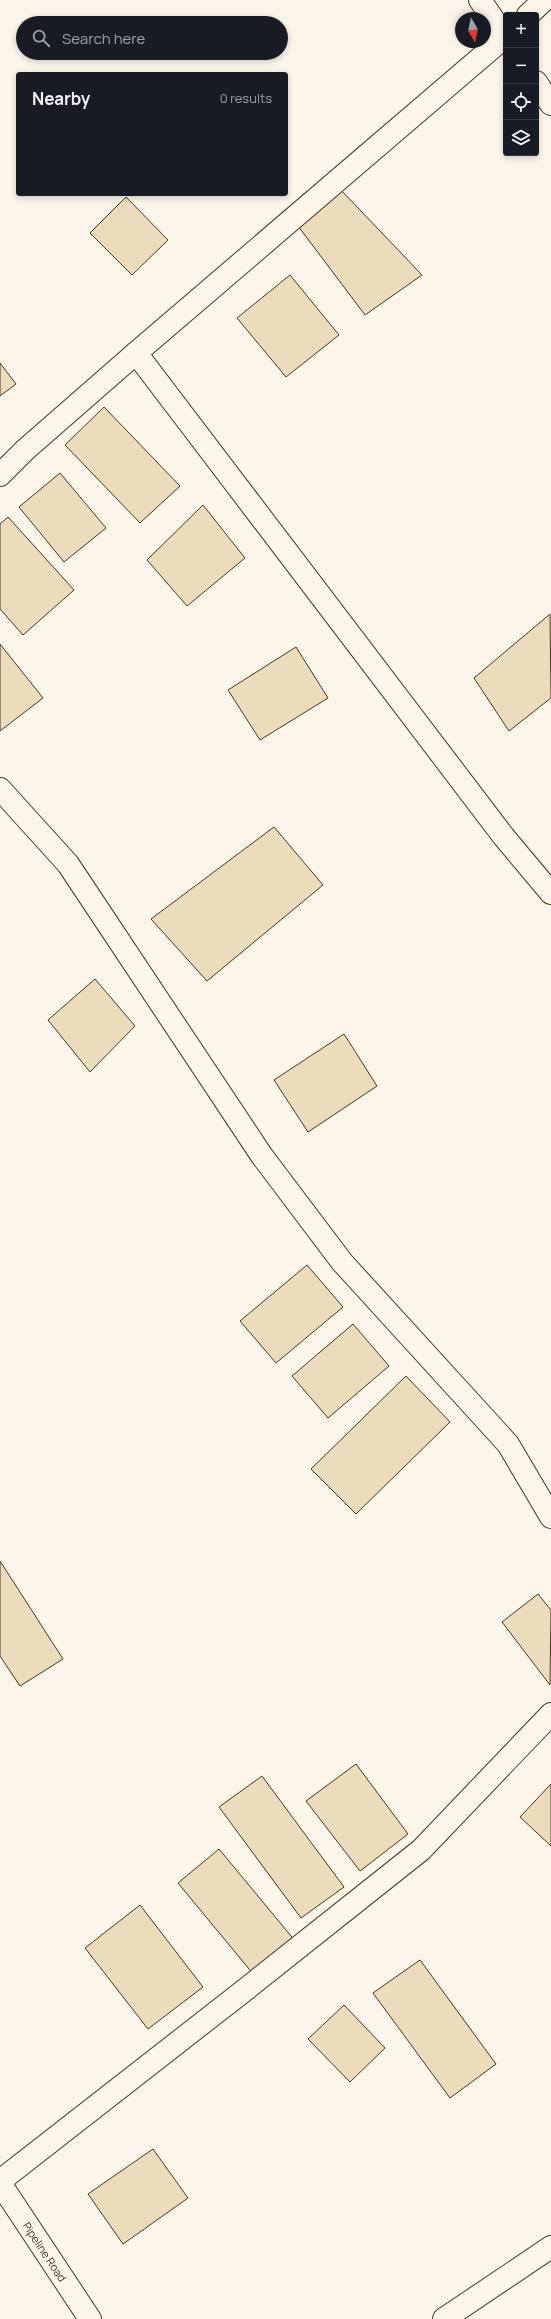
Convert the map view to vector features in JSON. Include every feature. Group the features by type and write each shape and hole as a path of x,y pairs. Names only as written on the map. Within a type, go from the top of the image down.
{"street":[{"path":"480,0 503,33"},
{"path":"531,12 544,0"},
{"path":"0,475 25,450 136,353 503,40"},
{"path":"537,84 551,104"},
{"path":"136,353 495,824 551,893"},
{"path":"0,789 68,864 262,1156 342,1262 508,1444 551,1517"},
{"path":"0,2182 241,1994 421,1850 551,1714"},
{"name":"Pipeline Road","path":"0,2182 90,2319"},
{"path":"444,2319 551,2247"}],"building":[{"path":"340,189 422,275 365,315 298,226"},
{"path":"126,197 168,240 132,275 90,233"},
{"path":"290,275 339,335 286,377 237,318"},
{"path":"0,363 16,384 0,396"},
{"path":"104,407 180,486 140,523 65,445"},
{"path":"60,473 106,528 64,562 19,507"},
{"path":"203,505 245,558 187,606 147,560"},
{"path":"8,517 74,590 23,635 0,609 0,524"},
{"path":"550,614 551,698 509,731 474,678"},
{"path":"0,644 43,698 0,731"},
{"path":"296,647 328,698 260,740 228,690"},
{"path":"274,827 323,885 207,981 151,919"},
{"path":"95,979 135,1026 90,1072 48,1020"},
{"path":"344,1034 377,1086 308,1132 274,1080"},
{"path":"307,1265 343,1307 276,1363 240,1321"},
{"path":"353,1324 389,1366 328,1418 292,1376"},
{"path":"406,1376 450,1422 356,1514 311,1469"},
{"path":"0,1561 63,1659 20,1686 0,1656"},
{"path":"538,1594 551,1610 550,1685 502,1622"},
{"path":"356,1764 408,1834 360,1871 306,1801"},
{"path":"262,1776 344,1887 301,1918 219,1807"},
{"path":"551,1784 551,1846 520,1817"},
{"path":"219,1849 296,1942 254,1975 178,1883"},
{"path":"140,1905 203,1987 148,2029 85,1948"},
{"path":"420,1960 496,2064 450,2098 373,1993"},
{"path":"344,2005 385,2048 350,2082 308,2039"},
{"path":"153,2149 188,2198 123,2244 88,2194"}]}
